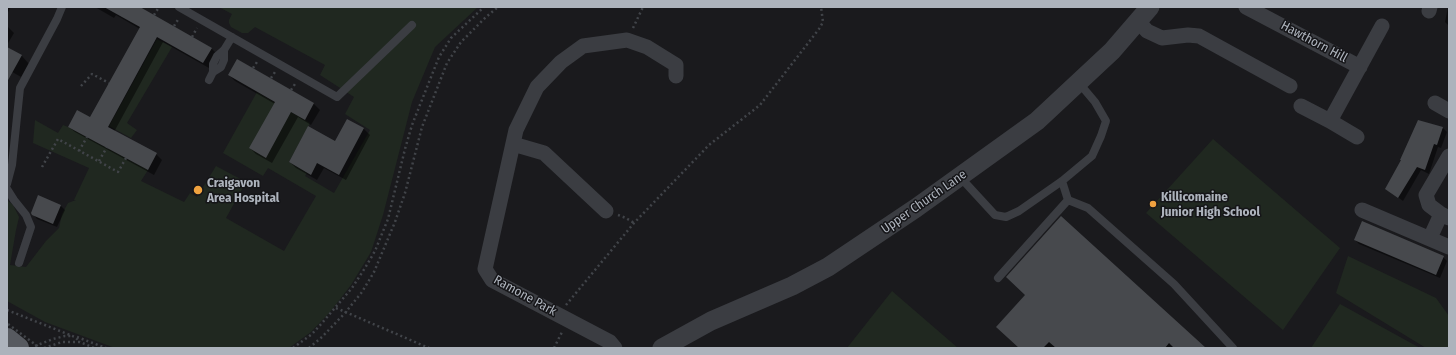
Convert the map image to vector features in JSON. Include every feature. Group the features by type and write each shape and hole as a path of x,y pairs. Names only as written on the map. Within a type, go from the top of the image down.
{"main road":[{"path":"7,332 18,348"}],"street":[{"name":"Hawthorn Hill","path":"1246,7 1360,67"},
{"path":"1144,14 1147,31 1162,38 1188,35 1199,36 1243,65 1290,86"},
{"name":"Upper Church Lane","path":"662,348 711,321 785,289 828,267 877,235 1037,121 1112,52 1144,14"},
{"name":"Hawthorn Hill","path":"1330,121 1382,26"},
{"name":"Ramone Park","path":"615,348 610,342 492,280 484,269 516,130 537,87 561,62 583,46 627,40 647,47 676,65 676,76"},
{"path":"1435,103 1449,111"},
{"path":"1301,106 1330,121 1357,138"},
{"path":"513,144 544,153 606,211"},
{"path":"1430,238 1445,216 1429,205 1426,195 1449,156"},
{"path":"1362,210 1449,247"}],"lane":[{"path":"7,184 12,165 20,88 62,7"},
{"path":"179,7 337,97 412,25"},
{"path":"209,80 213,72 220,67 224,60 224,50 232,37"},
{"path":"960,177 995,215 1006,217 1019,211 1062,181 1092,156 1106,121 1095,102 1079,83"},
{"path":"1062,181 1068,200"},
{"path":"7,189 26,215 31,226 19,263"},
{"path":"998,278 1068,200"},
{"path":"1068,200 1088,208 1174,284 1233,348"}],"path":[{"path":"154,15 159,7"},
{"path":"293,348 312,334 336,308 365,268 375,251 388,219 412,125 439,57 451,38 484,7"},
{"path":"309,348 345,313 362,292 374,272 405,193 422,127 448,63 461,42 498,7"},
{"path":"627,40 643,7"},
{"path":"559,314 634,223 709,145 760,105 819,29 823,22 821,7"},
{"path":"81,86 92,74 108,83"},
{"path":"79,151 87,137"},
{"path":"42,167 58,139 118,172 126,158"},
{"path":"99,161 107,147"},
{"path":"336,308 429,348"},
{"path":"7,310 106,348"},
{"path":"7,332 40,348"},
{"path":"31,348 64,336 75,337 80,342 94,348"},
{"path":"44,348 62,342 80,342"}],"shaded area":[{"path":"219,7 478,7 435,47 412,102 383,215 371,252 351,285 330,312 311,332 289,348 115,348 45,322 7,301 7,200 13,205 19,217 10,265 26,267 46,241 59,228 62,214 68,203 76,200 74,200 89,168 33,143 35,120 58,133 63,125 68,127 148,170 141,181 184,202 190,193 197,197 216,166 246,182 226,218 284,251 316,196 268,168 263,176 223,153 257,92 310,123 289,162 307,173 305,176 334,193 370,130 345,114 354,97 320,75 325,65 255,27 248,33 242,33 231,27 229,20 232,14"},
{"path":"157,39 172,47 127,123 137,130 131,138 109,126"},
{"path":"1213,139 1340,248 1283,330 1146,213"},
{"path":"1348,256 1436,298 1449,316 1449,348 1426,348 1336,293"},
{"path":"892,291 958,348 847,348"},
{"path":"1340,304 1420,348 1311,348"}],"building":[{"path":"104,7 140,7 212,48 203,63 157,37 108,127 157,153 148,170 68,127 77,110 90,117 140,27"},
{"path":"7,47 22,55 7,82"},
{"path":"237,59 314,103 305,120 291,112 266,158 249,148 275,102 228,75"},
{"path":"347,119 364,128 339,175 317,163 311,175 289,162 308,126 335,141"},
{"path":"1418,120 1443,127 1437,145 1434,144 1425,170 1417,167 1398,198 1385,189 1401,160"},
{"path":"38,195 61,205 53,224 32,215 31,213"},
{"path":"1061,216 1206,348 1174,348 1169,343 1165,348 1056,348 1049,342 1043,348 1019,348 996,327 1025,295 1006,277"},
{"path":"1362,221 1444,256 1436,275 1354,240"}],"place":[{"name":"Craigavon Area Hospital","path":"198,190"},
{"name":"Killicomaine Junior High School","path":"1153,204"}]}
